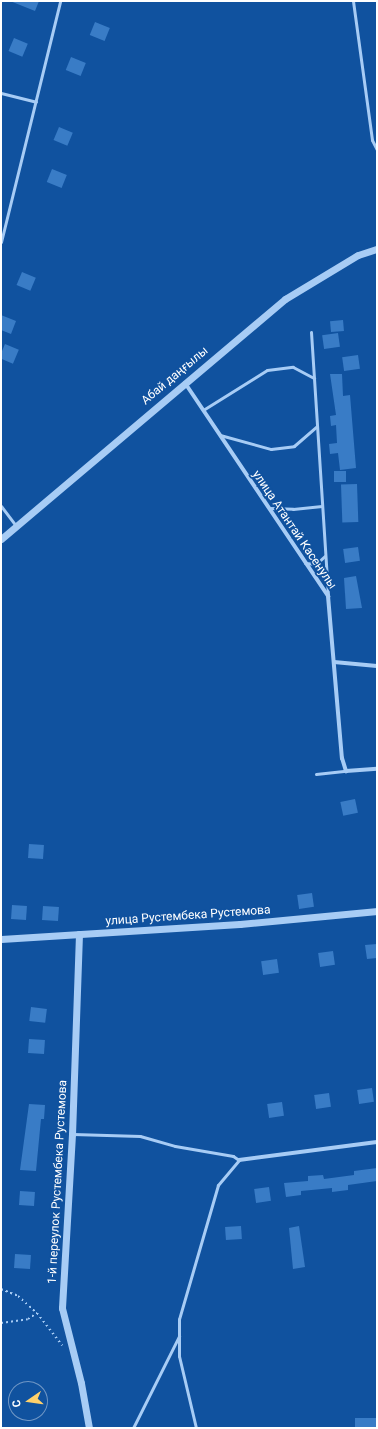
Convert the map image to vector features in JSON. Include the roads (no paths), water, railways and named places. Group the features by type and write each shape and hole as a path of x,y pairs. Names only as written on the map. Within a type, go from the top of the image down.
{"street":[{"name":"Абай даңғылы","path":"1,539 285,299 358,255 377,249"},
{"name":"улица Атантай Касенулы","path":"185,382 303,562 328,596 342,758 346,771"},
{"path":"334,662 377,666"},
{"path":"346,771 377,769"},
{"name":"улица Рустембека Рустемова","path":"1,938 80,934 377,911"},
{"name":"1-й переулок Рустембека Рустемова","path":"80,934 72,1134 62,1308 81,1382 89,1428"},
{"path":"239,1160 377,1142"}],"lane":[{"path":"1,242 60,1"},
{"path":"353,1 372,140 377,150"},
{"path":"1,92 36,102"},
{"path":"311,332 328,596"},
{"path":"203,410 267,370 293,367 314,378"},
{"path":"219,435 271,449 294,446 317,426"},
{"path":"1,506 16,526"},
{"path":"267,508 293,509 322,506"},
{"path":"303,562 316,564 325,556"},
{"path":"316,774 346,771"},
{"path":"72,1134 140,1136 175,1146 233,1156 239,1160 218,1186 179,1319 179,1356 196,1428"},
{"path":"133,1428 179,1336"}]}
